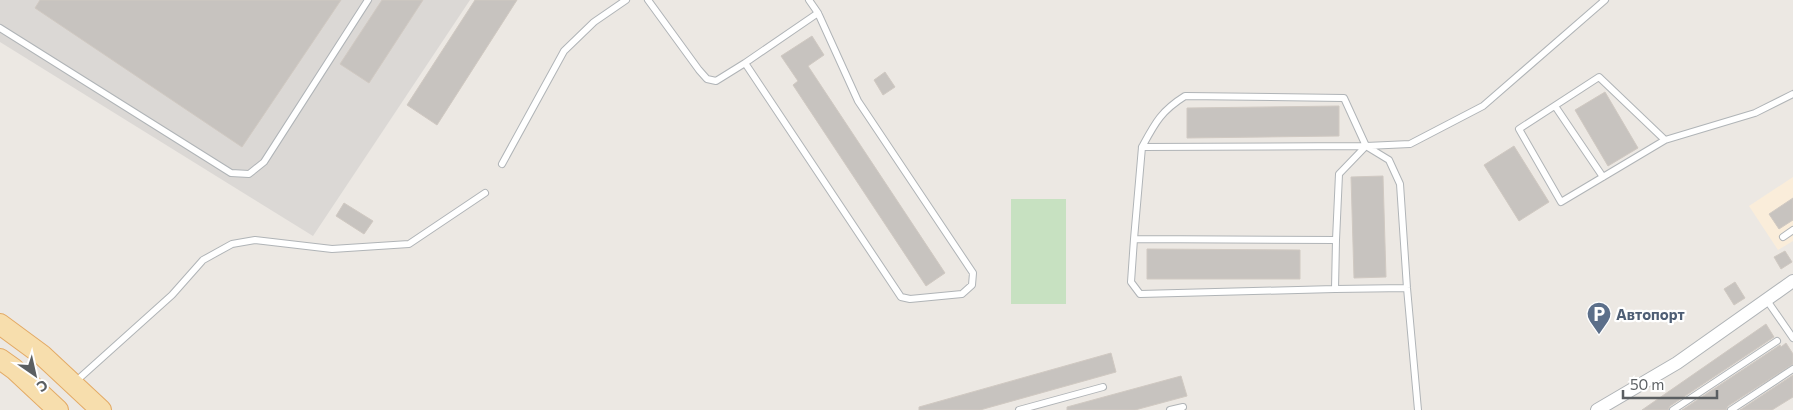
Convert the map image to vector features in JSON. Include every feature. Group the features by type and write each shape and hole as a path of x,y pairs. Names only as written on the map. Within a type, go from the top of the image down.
{"main road":[{"path":"0,324 42,355 101,410"},
{"path":"0,359 14,369 58,410"}],"street":[{"path":"1597,410 1677,363 1793,281"}],"lane":[{"path":"0,28 231,173 250,174 264,162 368,0"},
{"path":"502,164 564,51 594,22 626,0"},
{"path":"648,0 699,70 707,79 716,81 818,13"},
{"path":"745,62 901,297 910,299 962,294 972,286 973,273 858,101 818,13 808,0"},
{"path":"1142,147 1366,146 1410,144 1484,106 1605,0"},
{"path":"1665,140 1599,77 1519,129 1561,202 1665,140 1755,113 1793,94"},
{"path":"1407,288 1140,294 1131,282 1142,147 1155,122 1169,106 1185,96 1344,98 1366,146 1389,160 1400,184 1418,410"},
{"path":"1556,106 1603,177"},
{"path":"1335,289 1339,174 1366,146"},
{"path":"73,383 172,295 203,260 232,244 256,240 332,249 409,244 485,193"},
{"path":"1783,237 1793,230"},
{"path":"1134,239 1336,240"},
{"path":"1766,299 1793,338"},
{"path":"1673,410 1777,341"},
{"path":"1731,410 1793,369"},
{"path":"1019,410 1103,387"},
{"path":"1170,410 1183,406"}],"shaded area":[{"path":"0,0 470,0 313,236 0,42"},
{"path":"1793,177 1793,241 1778,250 1749,206"}],"green space":[{"path":"1011,199 1066,199 1066,304 1011,304"}],"building":[{"path":"40,0 341,0 242,147 35,8"},
{"path":"382,0 423,0 369,83 340,64"},
{"path":"475,0 517,0 437,125 407,105"},
{"path":"812,36 824,55 808,66 945,273 926,286 793,85 798,81 781,56"},
{"path":"885,72 895,87 883,95 874,80"},
{"path":"1605,92 1638,148 1608,166 1575,110"},
{"path":"1339,106 1339,136 1187,138 1187,108"},
{"path":"1514,146 1549,202 1519,221 1484,165"},
{"path":"1383,176 1386,277 1354,278 1351,177"},
{"path":"1793,198 1793,220 1779,229 1769,214"},
{"path":"344,203 373,221 364,234 336,216"},
{"path":"1147,249 1300,250 1300,279 1147,279"},
{"path":"1785,251 1792,262 1781,269 1774,257"},
{"path":"1735,282 1745,298 1734,305 1724,289"},
{"path":"1766,324 1774,337 1670,406 1668,410 1642,410"},
{"path":"1786,343 1793,354 1793,364 1728,406 1726,410 1682,410 1780,345 1781,347"},
{"path":"1111,353 1116,372 980,410 919,410 919,407"},
{"path":"1793,375 1793,397 1772,410 1740,410"},
{"path":"1181,376 1187,396 1135,410 1067,410 1067,407"}],"place":[{"name":"Автопорт","path":"1599,335"}]}
